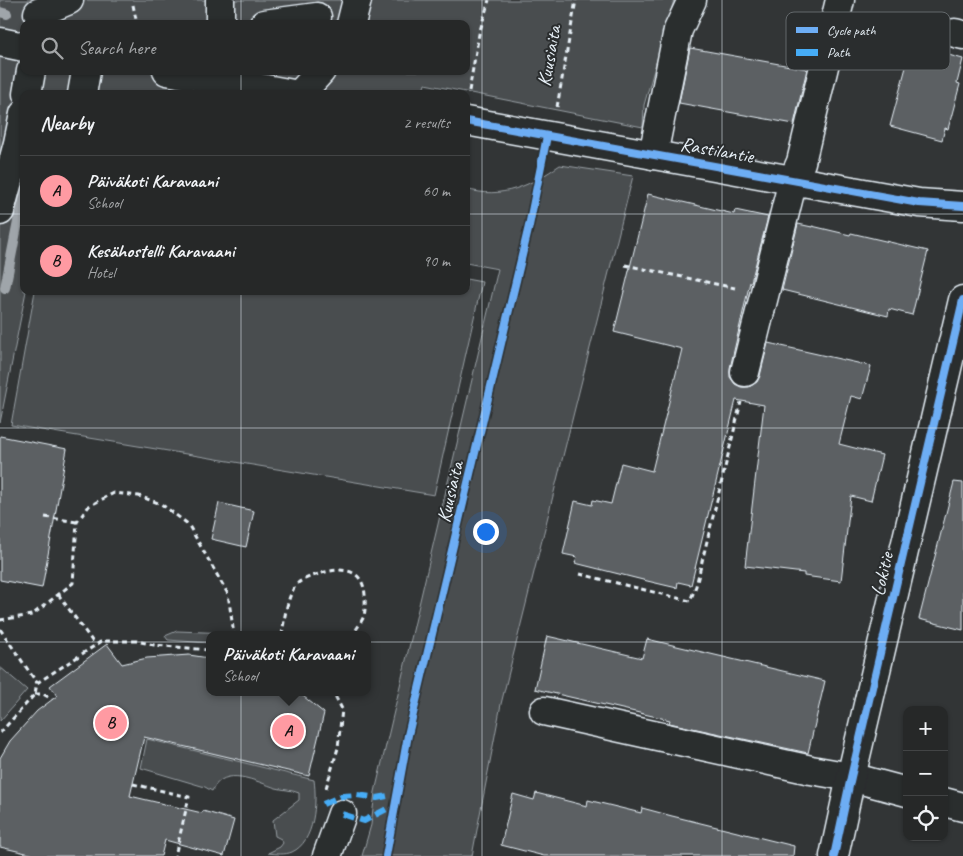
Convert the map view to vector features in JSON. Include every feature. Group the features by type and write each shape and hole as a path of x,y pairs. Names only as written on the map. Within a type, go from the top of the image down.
{"street":[{"path":"38,12 69,0"},
{"path":"220,0 220,20"},
{"path":"351,20 357,0"},
{"path":"653,155 678,30 692,0"},
{"path":"294,20 317,17"},
{"path":"0,42 20,45"},
{"path":"745,372 823,70"},
{"path":"28,90 31,75"},
{"path":"83,90 85,75"},
{"path":"304,90 317,75"},
{"path":"193,78 268,90"},
{"name":"Rastilantie","path":"470,122 920,203 963,206"},
{"path":"0,211 20,133"},
{"name":"Lokitie","path":"834,856 963,300"},
{"path":"544,711 811,770 851,777 903,791"},
{"path":"948,803 963,807"},
{"path":"327,856 342,814"}],"path":[{"path":"469,90 479,34 489,0"},
{"path":"133,5 136,20"},
{"path":"625,265 764,295"},
{"path":"580,574 690,601 704,557 745,382 745,372"},
{"path":"0,620 32,614 73,583 78,522 89,506 114,494 139,496 161,504 188,524 228,594 233,631"},
{"path":"45,517 78,522"},
{"path":"283,631 286,608 297,584 330,570 346,570 358,576 364,589 363,617 354,631"},
{"path":"58,594 95,646"},
{"path":"0,629 37,682 35,694 0,733"},
{"path":"37,682 102,641 137,642 206,650"},
{"path":"35,694 43,694 52,699"},
{"path":"327,780 338,748 342,710 336,696"},
{"path":"133,784 189,797 175,856"}],"shaded area":[{"path":"0,0 674,0 644,105 643,127 470,93 470,90 455,90 425,84 423,90 20,90 20,295 25,295 0,423"},
{"path":"560,165 633,176 501,704 472,856 362,856 371,825 375,792 498,269 470,264 470,190 492,193 504,192 538,179"},
{"path":"470,280 482,282 434,495 11,425 34,295 470,295"},
{"path":"177,631 206,632 206,643 168,640 165,636"},
{"path":"0,667 27,690 0,721"},
{"path":"147,739 314,780 313,820 306,839 300,847 292,852 283,854 268,853 280,847 283,843 281,839 275,836 273,820 299,800 299,793 241,777 224,778 217,783 212,791 205,787 141,768"}],"building":[{"path":"690,48 786,65 786,70 807,70 794,124 679,103"},
{"path":"950,55 963,59 957,83 960,84 948,129 945,128 942,140 890,126 905,70 950,70"},
{"path":"648,194 734,214 735,210 768,217 750,282 730,368 730,377 735,384 741,387 749,387 757,382 768,343 871,366 862,399 851,396 839,444 882,455 871,501 851,496 841,581 804,576 804,573 745,566 764,405 736,400 691,585 678,582 677,588 643,580 575,563 577,557 563,554 575,501 592,505 593,500 611,504 621,463 652,471 682,349 614,332"},
{"path":"798,224 850,235 851,233 928,251 912,315 889,309 888,316 782,290"},
{"path":"0,436 67,449 42,588 0,580"},
{"path":"954,482 963,483 963,630 919,619"},
{"path":"219,503 254,511 246,547 211,539"},
{"path":"547,636 642,658 647,639 825,681 808,753 669,723 670,720 535,689"},
{"path":"107,644 122,664 147,658 189,655 206,658 206,696 303,696 324,713 309,776 144,737 130,796 202,813 203,811 234,820 224,856 165,840 161,856 39,856 0,847 0,758 10,741 37,711 57,696 50,686"},
{"path":"536,793 587,806 588,800 641,813 642,808 794,846 793,856 544,856 501,845 513,794 534,800"}],"waterway":[{"path":"0,12 7,14"},
{"path":"5,288 20,211"}],"marked path":[{"path":"323,804 342,796 357,795 377,798 398,794"},
{"path":"342,814 364,821 396,804"}],"cycle path":[{"path":"470,122 919,203 963,206"},
{"name":"Kuusiaita","path":"386,856 408,735 529,226 547,136"},
{"path":"834,856 963,300"}],"place":[{"name":"Kesähostelli Karavaani","path":"111,723"},
{"name":"Päiväkoti Karavaani","path":"288,731"}]}
